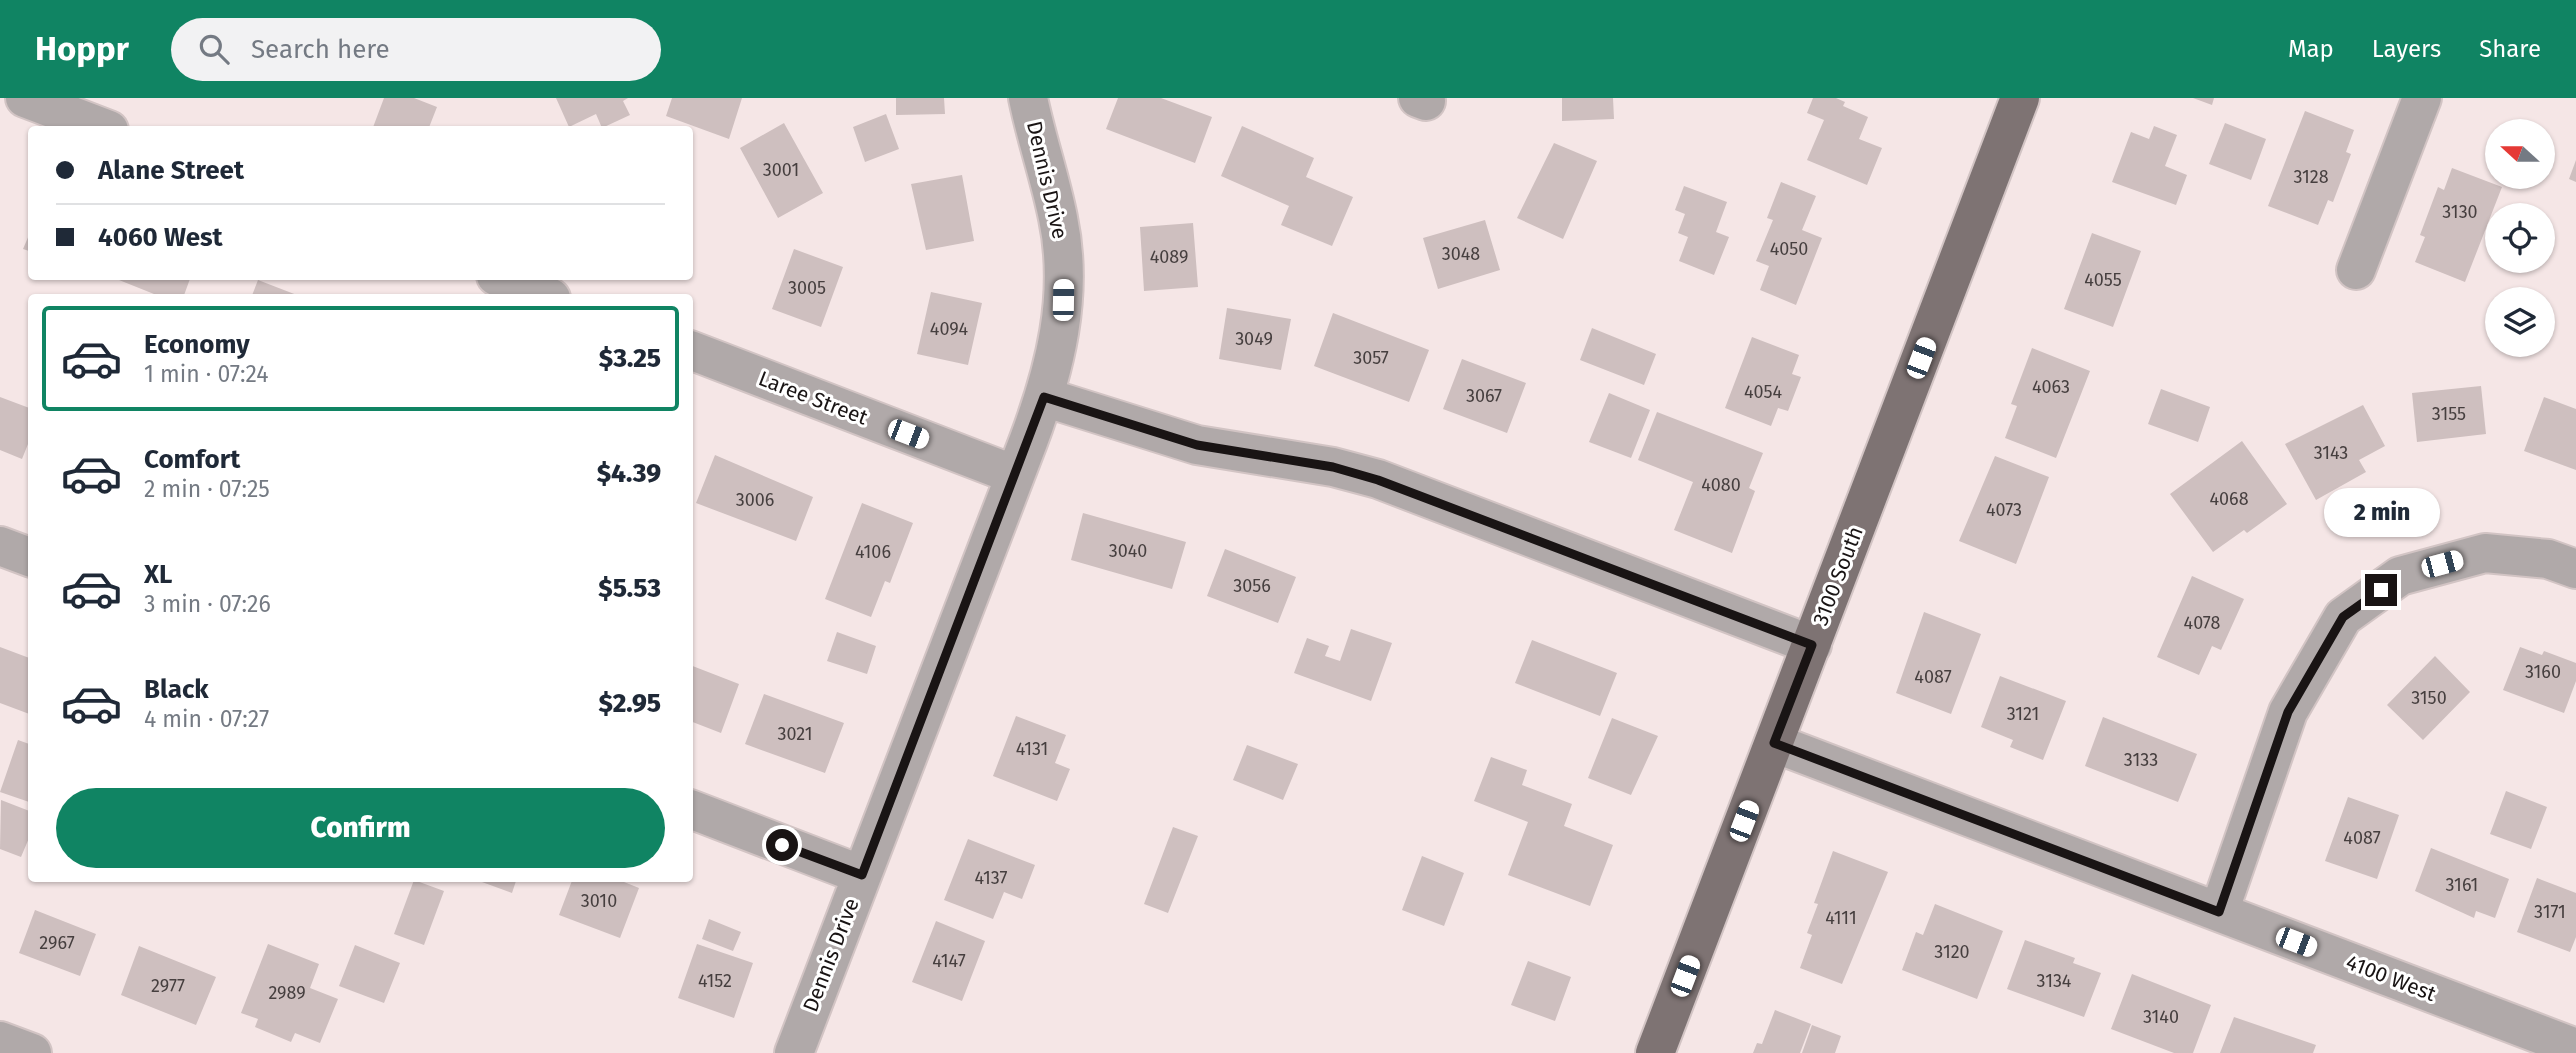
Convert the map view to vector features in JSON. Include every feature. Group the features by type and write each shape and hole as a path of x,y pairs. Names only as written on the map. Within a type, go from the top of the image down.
{"main road":[{"name":"3100 South","path":"1656,1053 2020,98"}],"street":[{"path":"25,98 98,126"},
{"name":"Dennis Drive","path":"794,1053 1044,397 1061,327 1063,254 1058,218 1028,98"},
{"path":"2356,270 2422,98"},
{"path":"506,280 541,294"},
{"name":"Laree Street","path":"693,352 1015,475"},
{"path":"1044,397 1197,445 1333,467 1378,480 1812,645"},
{"path":"0,546 28,556"},
{"path":"2219,912 2288,712 2343,617 2400,576 2485,553 2548,559 2576,569"},
{"name":"4100 West","path":"1774,743 2576,1048"},
{"path":"693,810 862,875"},
{"path":"0,1041 32,1053"}],"building":[{"path":"384,98 414,98 437,107 430,126 374,126"},
{"path":"556,98 628,98 623,101 630,115 601,126 596,114 569,126"},
{"path":"672,98 742,98 729,139 666,116"},
{"path":"896,98 944,98 945,114 896,115"},
{"path":"1118,98 1161,98 1212,117 1195,163 1106,129"},
{"path":"1562,98 1613,98 1614,119 1562,121"},
{"path":"1813,98 1836,98 1845,102 1843,106 1868,117 1859,139 1882,148 1867,185 1807,160 1824,120 1807,113"},
{"path":"2193,98 2214,98 2212,105"},
{"path":"2305,111 2354,130 2346,152 2351,154 2333,202 2328,200 2318,225 2268,206"},
{"path":"886,114 899,149 865,162 853,127"},
{"path":"784,123 823,193 778,218 740,148"},
{"path":"2225,123 2266,139 2251,180 2209,164"},
{"path":"1242,126 1314,158 1306,177 1353,197 1332,246 1281,225 1289,206 1221,176"},
{"path":"2154,126 2177,135 2165,166 2187,175 2176,205 2112,182 2131,132 2149,139"},
{"path":"1554,143 1597,161 1563,239 1517,218"},
{"path":"2576,160 2576,182 2569,179"},
{"path":"2452,168 2485,181 2485,189 2501,189 2496,203 2485,203 2485,231 2465,282 2415,262 2425,237 2420,235 2438,187 2444,190"},
{"path":"962,175 974,241 926,250 911,184"},
{"path":"1781,182 1816,196 1802,230 1822,238 1796,305 1760,290 1769,266 1756,261 1773,220 1767,218"},
{"path":"1684,186 1727,202 1716,232 1729,237 1714,275 1679,261 1688,237 1678,233 1685,214 1675,210"},
{"path":"1485,220 1500,270 1438,289 1423,238"},
{"path":"1193,223 1198,287 1144,291 1140,227"},
{"path":"2092,233 2141,251 2113,327 2064,309"},
{"path":"28,237 28,251 23,249"},
{"path":"794,249 843,267 821,327 772,309"},
{"path":"119,280 190,280 184,294 154,294"},
{"path":"258,280 294,294 253,294"},
{"path":"931,292 982,303 968,365 917,354"},
{"path":"1227,308 1291,319 1281,370 1219,359"},
{"path":"1333,313 1429,350 1409,402 1314,366"},
{"path":"1592,328 1656,354 1644,385 1580,360"},
{"path":"1752,337 1799,355 1792,374 1801,377 1788,411 1778,408 1771,426 1725,408"},
{"path":"2032,348 2090,371 2056,458 2005,438 2017,406 2011,404"},
{"path":"1462,359 1526,383 1507,433 1443,409"},
{"path":"2481,386 2486,434 2417,442 2412,393"},
{"path":"2161,389 2210,407 2198,442 2148,424"},
{"path":"1609,393 1650,410 1631,458 1589,442"},
{"path":"0,397 28,408 28,444 22,459 0,450"},
{"path":"2544,397 2576,409 2576,470 2524,451"},
{"path":"2363,405 2385,446 2359,460 2366,472 2316,500 2285,444"},
{"path":"1657,412 1763,453 1749,488 1755,491 1732,553 1674,530 1693,482 1638,460"},
{"path":"2242,441 2287,504 2247,533 2244,530 2213,552 2170,494"},
{"path":"715,455 813,497 796,541 696,503"},
{"path":"1995,456 2049,477 2016,564 1959,541"},
{"path":"862,503 913,523 890,583 885,581 871,617 825,599"},
{"path":"1083,513 1186,542 1172,589 1071,560"},
{"path":"1225,549 1296,577 1278,623 1207,596"},
{"path":"2192,576 2244,599 2221,650 2212,646 2199,675 2157,657"},
{"path":"1924,612 1981,634 1951,714 1896,693"},
{"path":"1351,629 1392,643 1371,701 1294,673 1307,638 1329,646 1325,656 1340,661"},
{"path":"837,632 876,646 867,674 827,661"},
{"path":"1532,640 1617,673 1600,716 1515,683"},
{"path":"0,647 28,658 28,714 0,703"},
{"path":"2520,647 2542,655 2544,651 2576,663 2576,681 2564,713 2503,690"},
{"path":"2435,656 2470,692 2423,740 2387,705"},
{"path":"693,666 739,684 721,733 693,722"},
{"path":"2000,676 2066,701 2043,760 2010,747 2013,740 1981,727"},
{"path":"764,694 844,723 825,773 745,744"},
{"path":"1016,716 1066,735 1055,763 1070,769 1057,801 993,776"},
{"path":"2103,717 2197,754 2178,802 2085,766"},
{"path":"1612,718 1658,736 1631,795 1588,778"},
{"path":"18,740 28,744 28,802 0,792"},
{"path":"1247,745 1298,764 1283,800 1233,780"},
{"path":"1491,757 1527,770 1522,785 1572,804 1564,826 1613,845 1590,906 1508,875 1528,822 1474,801"},
{"path":"2506,791 2547,807 2531,849 2490,834"},
{"path":"2348,797 2399,815 2377,879 2325,861"},
{"path":"1,800 28,810 28,840 21,857 0,849"},
{"path":"1173,827 1198,836 1168,913 1144,904"},
{"path":"968,839 1035,865 1022,899 1004,892 993,919 944,900"},
{"path":"2431,848 2509,879 2495,918 2476,911 2474,918 2415,891"},
{"path":"1833,851 1888,872 1842,984 1800,968 1812,935 1807,933 1818,904 1814,903"},
{"path":"1422,856 1464,873 1444,926 1402,910"},
{"path":"2537,878 2576,893 2576,937 2570,952 2517,932"},
{"path":"413,882 444,891 424,945 394,934"},
{"path":"482,882 516,882 512,893"},
{"path":"571,882 624,882 639,888 620,938 559,915"},
{"path":"1935,904 2003,931 1977,999 1902,970 1916,932 1923,935"},
{"path":"35,910 96,934 80,976 19,953"},
{"path":"709,919 741,932 733,951 702,939"},
{"path":"936,921 985,941 962,1001 912,982"},
{"path":"2025,940 2075,958 2073,963 2101,973 2084,1017 2007,989"},
{"path":"268,944 319,964 310,988 338,999 320,1043 295,1033 291,1042 255,1027 258,1019 241,1013"},
{"path":"697,944 753,963 734,1018 678,998"},
{"path":"355,945 400,963 384,1003 339,986"},
{"path":"139,946 216,977 196,1025 121,995"},
{"path":"1528,961 1571,977 1555,1021 1511,1005"},
{"path":"2132,974 2211,1005 2193,1053 2174,1053 2111,1029"},
{"path":"1775,1010 1811,1024 1800,1053 1753,1053 1757,1043 1762,1044"},
{"path":"2234,1017 2316,1045 2313,1053 2220,1053"},
{"path":"1812,1025 1841,1036 1835,1053 1802,1053"}],"route":[{"path":"782,845 862,875 1044,397 1197,445 1355,472 1812,645 1774,743 2219,912 2288,712 2343,617 2381,590"}]}
